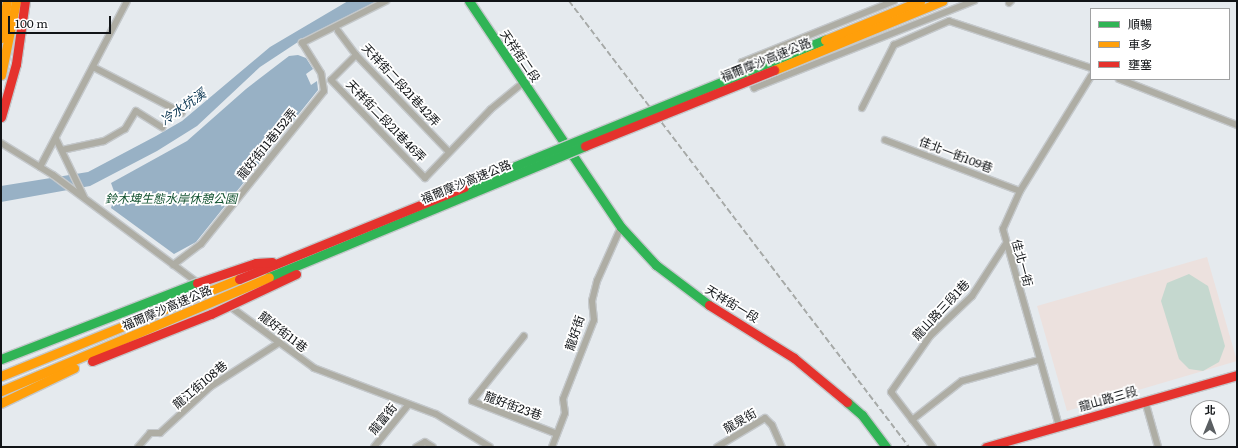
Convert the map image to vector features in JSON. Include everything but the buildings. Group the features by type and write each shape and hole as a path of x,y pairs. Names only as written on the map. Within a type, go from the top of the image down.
{"main road":[{"path":"1,38 7,1"},
{"path":"1,75 16,1"},
{"path":"1,118 16,64 25,1"},
{"name":"天祥街二段","path":"469,1 524,82 549,126 578,168"},
{"name":"福爾摩沙高速公路","path":"1,376 920,1"},
{"name":"福爾摩沙高速公路","path":"1,391 436,207 941,1"},
{"name":"天祥街一段","path":"578,168 621,227 656,265 689,292 805,367 862,415 886,447"},
{"path":"1,403 76,367 211,314 436,207"},
{"path":"1,359 182,288 256,263 281,261"},
{"name":"龍山路三段","path":"986,447 1237,375"}],"street":[{"path":"40,167 127,1"},
{"name":"龍好街11巷152弄","path":"173,265 201,244 324,91 321,72 302,43 386,1"},
{"path":"894,1 742,62 754,88 974,1"},
{"path":"941,1 945,13"},
{"path":"862,108 894,45 950,21 1090,68"},
{"path":"832,26 844,53"},
{"name":"天祥街二段21巷42弄","path":"338,31 356,55 449,152"},
{"name":"天祥街二段21巷46弄","path":"356,55 332,80 425,178 449,152"},
{"path":"93,67 182,113"},
{"name":"佳北一街","path":"1059,426 1004,245 1002,229 1020,191 1090,78"},
{"path":"1122,80 1237,125"},
{"path":"449,152 491,109 524,82"},
{"path":"62,150 104,141 124,129 136,111 162,127"},
{"path":"56,139 71,166 82,194"},
{"name":"佳北一街109巷","path":"885,140 1020,191"},
{"name":"龍好街11巷","path":"1,143 82,194 173,265 314,368 436,414 490,447"},
{"name":"龍好街","path":"552,447 566,413 563,399 594,320 592,301 597,281 621,227"},
{"name":"龍山路三段1巷","path":"933,447 891,392 896,381 930,336 972,296 1004,245"},
{"name":"龍好街23巷","path":"524,336 472,401 557,434"},
{"name":"龍江街108巷","path":"138,447 150,433 160,433 210,387 280,342"},
{"path":"912,420 962,381 1038,360"},
{"path":"1145,402 1158,447"},
{"name":"龍富街","path":"374,447 409,404"},
{"name":"龍泉街","path":"717,447 765,418 772,425 782,447"},
{"path":"416,447 425,442 433,447"}],"shaded area":[{"path":"1207,257 1237,361 1067,411 1037,306"}],"green space":[{"path":"1189,274 1208,286 1225,346 1219,362 1203,371 1189,369 1179,359 1161,301 1167,283"}],"water":[{"path":"348,1 381,1 301,40 260,67 197,126 157,151 90,186 1,202 1,186 88,172 182,121 270,47"},
{"name":"鈴木埤生態水岸休憩公園","path":"298,55 306,58 313,69 306,74 311,85 317,81 318,90 196,242 174,254 111,208 115,194 111,183 187,141 246,89 289,56"}],"railway":[{"path":"569,1 909,447"}],"traffic: fast":[{"path":"469,1 621,227 656,265 709,305"},
{"path":"464,187 825,40"},
{"path":"269,277 585,146"},
{"path":"1,359 197,283"},
{"path":"847,402 862,415 886,447"}],"traffic: slow":[{"path":"1,38 7,1"},
{"path":"1,75 16,1"},
{"path":"825,40 920,1"},
{"path":"774,70 942,1"},
{"path":"1,391 269,277"},
{"path":"1,376 239,279"},
{"path":"1,403 74,368"}],"traffic: jam":[{"path":"1,117 16,64 25,1"},
{"path":"585,146 774,70"},
{"path":"239,279 464,187"},
{"path":"197,283 256,263 272,262"},
{"path":"92,361 211,314 296,274"},
{"path":"709,305 794,358 847,402"},
{"path":"986,447 1237,375"}],"water label":[{"name":"冷水坑溪","path":"183,107"}]}
